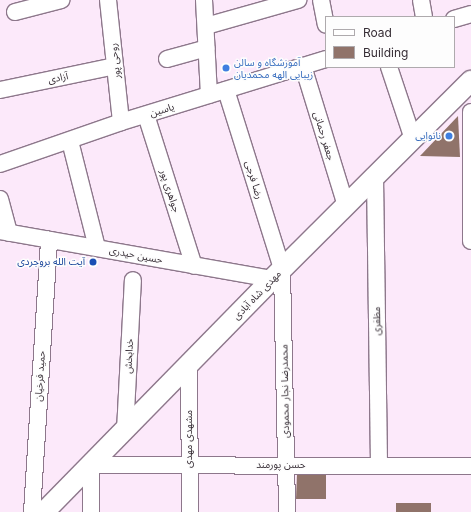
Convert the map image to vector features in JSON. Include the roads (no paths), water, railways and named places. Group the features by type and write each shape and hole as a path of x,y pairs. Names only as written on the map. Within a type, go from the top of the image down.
{"main road":[{"name":"مهدی شاه آبادی","path":"44,512 189,366 277,274 471,81"}],"street":[{"name":"روحی پور","path":"108,0 121,122"},
{"path":"204,0 209,95"},
{"path":"206,26 298,0"},
{"path":"321,0 325,20"},
{"path":"421,0 424,16"},
{"path":"15,12 52,1"},
{"path":"455,19 471,14"},
{"path":"167,59 207,48"},
{"name":"یاسین","path":"0,164 70,141 121,122 325,59"},
{"name":"آزادی","path":"0,90 115,66"},
{"name":"جعفر رحمانی","path":"303,66 346,206"},
{"path":"389,68 413,139"},
{"name":"رضا فرجی","path":"226,90 277,274"},
{"path":"471,112 471,241"},
{"name":"جواهری پور","path":"146,115 194,266"},
{"path":"70,141 98,248"},
{"name":"مظفری","path":"375,177 379,466"},
{"path":"0,199 4,232"},
{"name":"حسین حیدری","path":"4,232 98,248 134,268 194,266 277,274"},
{"name":"حمید فرخیان","path":"32,512 49,240"},
{"name":"خدابخش","path":"124,431 134,268"},
{"name":"محمدرضا نجار محمودی","path":"277,274 287,512"},
{"name":"مشهدی مهدی","path":"189,366 190,512"},
{"path":"91,465 91,512"},
{"name":"حسن پورمند","path":"91,465 471,466"}],"place":[{"name":"آموزشگاه و سالن زیبایی الهه محمدیان","path":"226,68"},
{"name":"نانوایی","path":"449,136"},
{"name":"آیت الله بروجردی","path":"93,262"}]}
